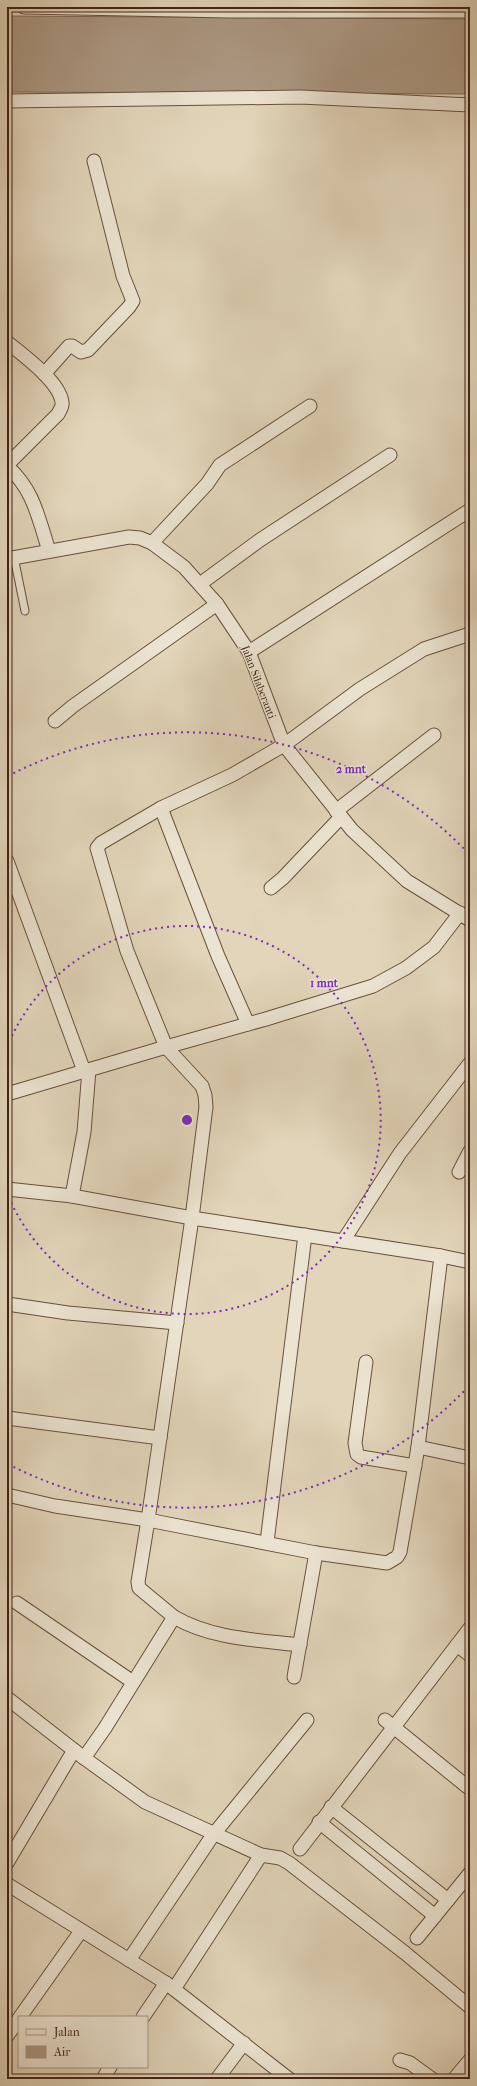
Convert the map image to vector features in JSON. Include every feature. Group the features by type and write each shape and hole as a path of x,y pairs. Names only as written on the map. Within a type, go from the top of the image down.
{"street":[{"path":"24,7 230,11 470,11"},
{"path":"7,101 300,97 470,105"},
{"path":"44,374 69,346 72,346 81,352 88,350 130,307 133,301 123,276 94,161"},
{"path":"7,342 44,374 60,394 63,404 58,414 7,465 20,478 29,491 49,551"},
{"path":"152,543 207,484 220,465 310,406"},
{"path":"200,584 260,540 390,455"},
{"path":"249,652 470,510"},
{"name":"Jalan Silaberanti","path":"10,558 129,537 140,538 152,543 184,567 217,604 249,652 284,745 339,814 352,830 407,881 465,916"},
{"path":"55,721 73,706 217,604"},
{"path":"300,1645 221,1635 194,1628 174,1617 139,1588 138,1582 177,1323 206,1107 205,1095 202,1086 166,1047 127,951 97,853 97,845 161,808 232,775 284,745 360,689 424,649 470,634"},
{"path":"271,888 282,878 339,814 434,735"},
{"path":"161,808 218,956 248,1024"},
{"path":"7,861 86,1070 84,1128 72,1196"},
{"path":"7,1094 373,986 406,968 434,947 465,916"},
{"path":"343,1242 400,1153 470,1063"},
{"path":"459,1172 470,1151"},
{"path":"7,1189 72,1196 192,1218 440,1256 470,1262"},
{"path":"267,1542 304,1235"},
{"path":"7,1495 55,1506 148,1520 267,1542 316,1553 387,1563 397,1557 400,1552 415,1466 440,1256"},
{"path":"7,1304 68,1313 177,1323"},
{"path":"366,1362 355,1443 357,1454 361,1457 415,1466"},
{"path":"7,1418 160,1438"},
{"path":"418,1447 470,1458"},
{"path":"294,1677 316,1553"},
{"path":"17,1603 133,1682"},
{"path":"7,1863 79,1754 98,1740 174,1617"},
{"path":"300,1849 389,1723 458,1645 470,1628"},
{"path":"458,1645 470,1655"},
{"path":"7,1698 79,1754 145,1802 213,1835 261,1856 280,1858 289,1863 405,1953 470,2007"},
{"path":"129,1960 213,1835 307,1720"},
{"path":"389,1723 470,1790"},
{"path":"331,1807 448,1900"},
{"path":"319,1822 435,1916"},
{"path":"144,2016 170,1986 261,1856"},
{"path":"417,1938 470,1873"},
{"path":"7,1884 170,1986 289,2079"},
{"path":"21,2016 81,1931"},
{"path":"7,2036 18,2021"},
{"path":"218,2079 244,2043"},
{"path":"400,2060 410,2063 432,2079"},
{"path":"454,2079 470,2060"},
{"path":"103,2079 109,2068"}],"lane":[{"path":"10,558 25,611"}],"water":[{"path":"7,16 470,19 470,94 7,92"}]}
